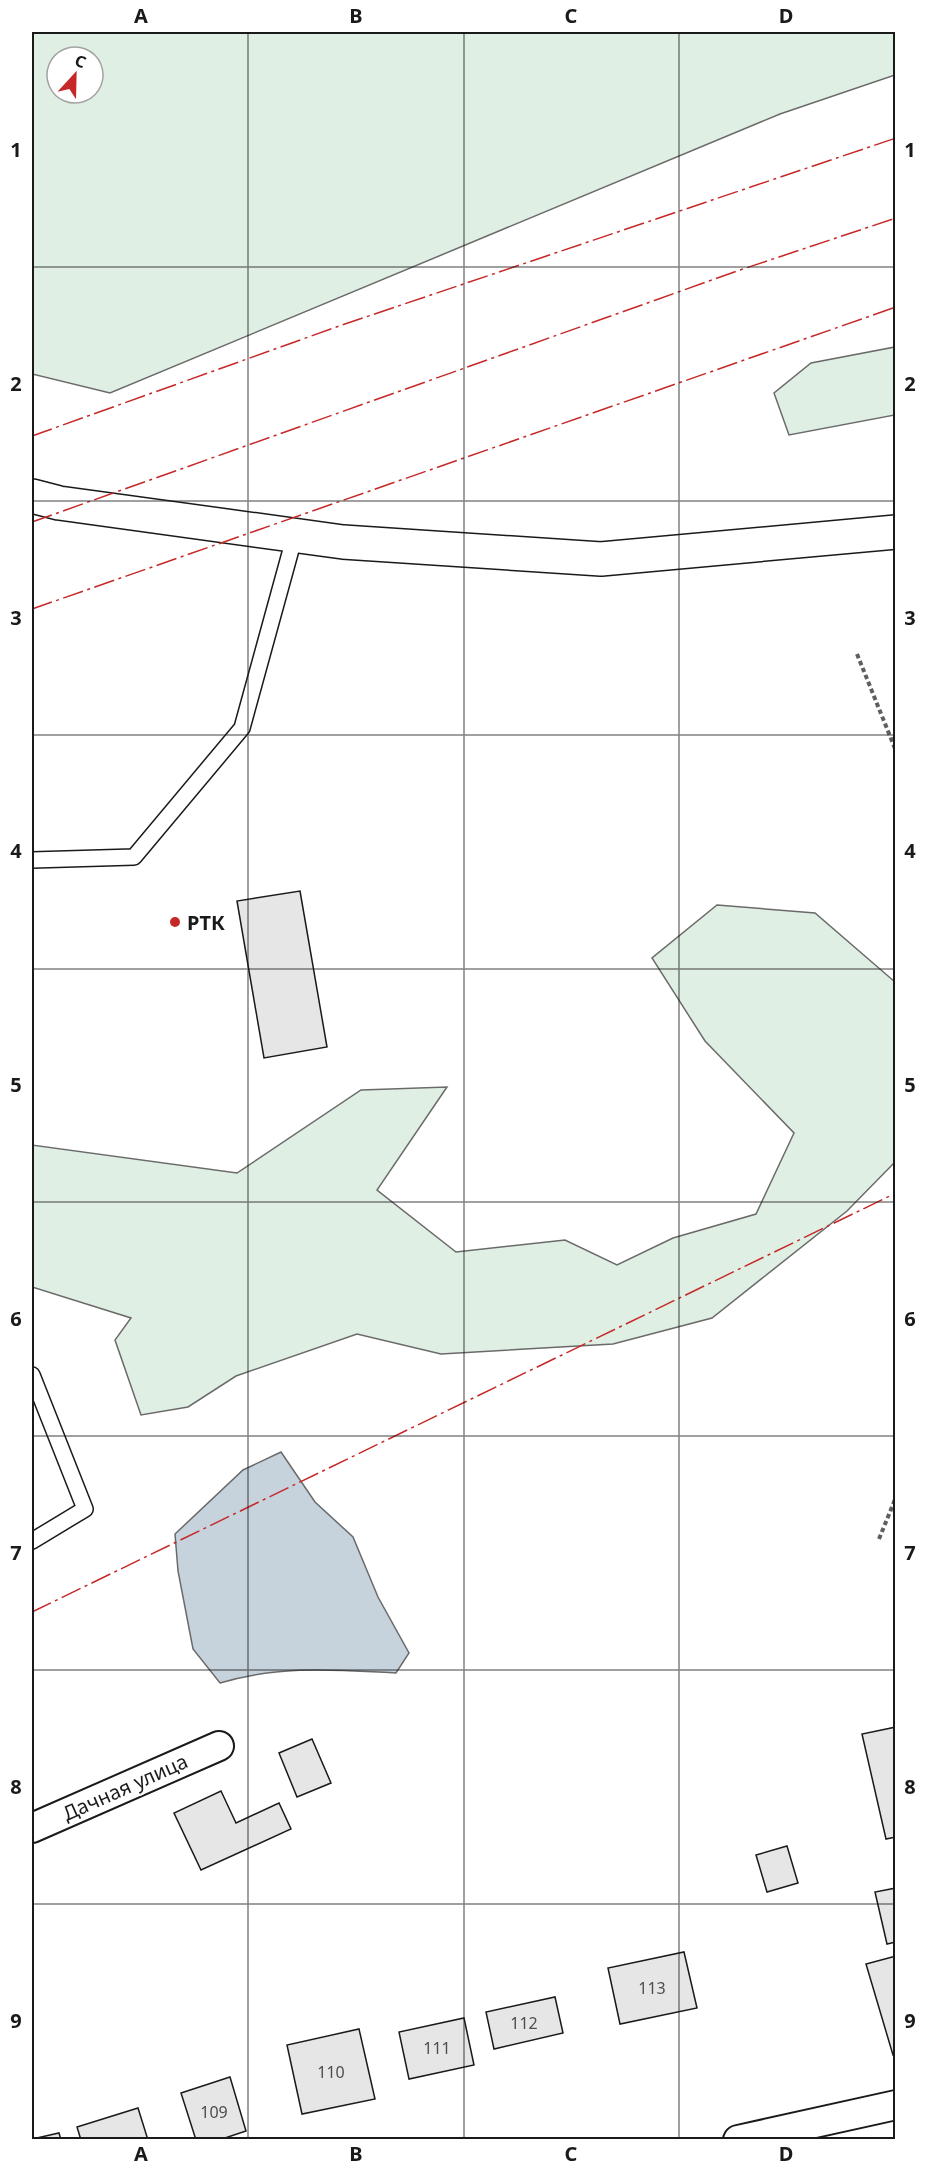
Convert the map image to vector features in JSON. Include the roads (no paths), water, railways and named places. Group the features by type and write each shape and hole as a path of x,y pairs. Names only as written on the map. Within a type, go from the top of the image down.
{"highway":[{"path":"32,496 59,503 343,542 601,559 896,532"}],"street":[{"name":"Дачная улица","path":"32,1828 219,1746"},
{"path":"738,2139 896,2105"}],"lane":[{"path":"32,860 134,856 242,728 295,535"},
{"path":"32,1375 86,1509 32,1541"}],"place":[{"name":"РТК","path":"175,922"}]}
